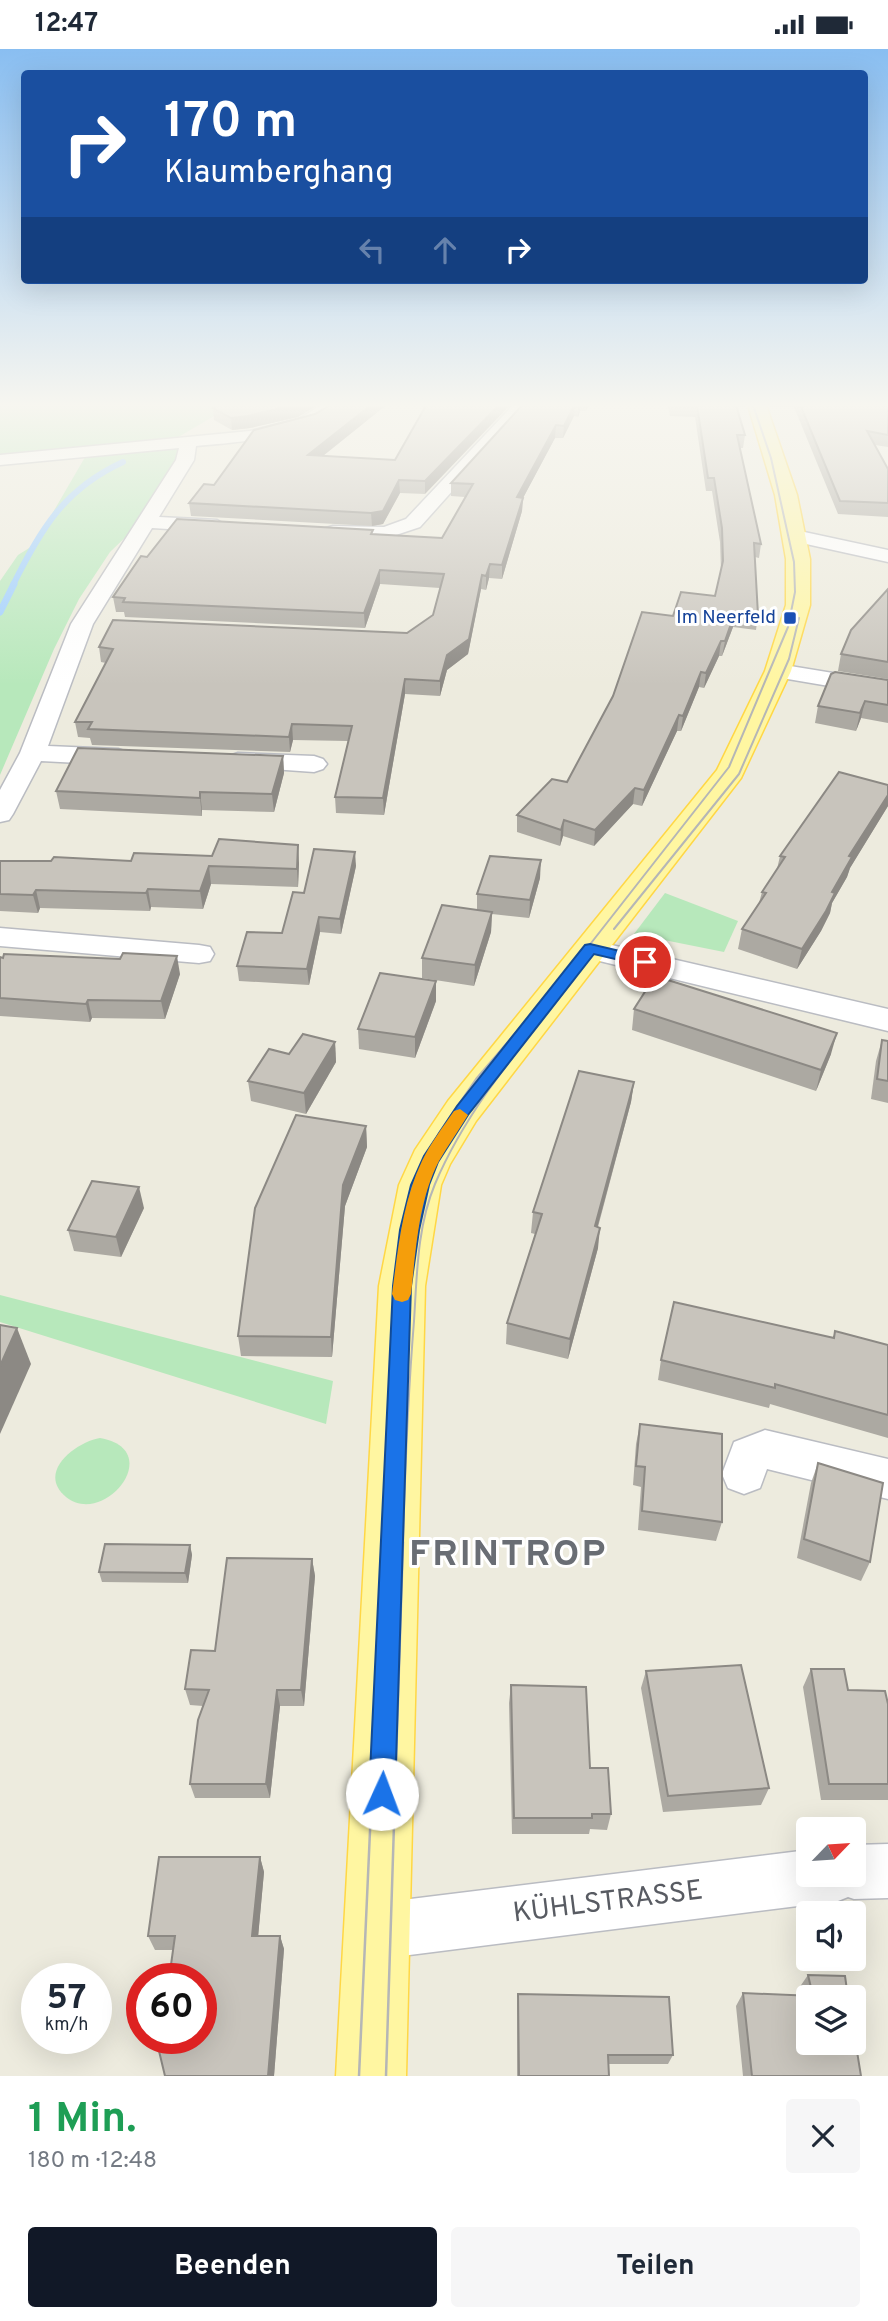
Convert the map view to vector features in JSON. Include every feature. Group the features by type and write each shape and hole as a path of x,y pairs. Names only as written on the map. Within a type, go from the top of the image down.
{"main road":[{"path":"371,2076 402,1286 420,1185 440,1145 496,1067 731,772 778,671 798,605 794,535 785,497"}],"street":[{"path":"0,814 33,754 82,624 163,497"},
{"path":"320,531 372,534 407,527 435,497"},
{"path":"148,522 240,527"},
{"path":"794,535 888,556"},
{"path":"82,624 109,626"},
{"path":"778,671 888,689"},
{"path":"33,754 140,757"},
{"path":"220,760 314,764"},
{"path":"0,937 199,954"},
{"path":"590,949 888,1020"},
{"path":"744,1474 749,1456 765,1449 888,1479"},
{"path":"866,1872 888,1871"},
{"name":"KÜHLSTRASSE","path":"378,1931 796,1879"}],"green space":[{"path":"62,497 154,497 137,526 110,552 79,599 54,649 0,775 0,581 18,555 34,545"},
{"path":"665,893 738,921 724,952 634,934"},
{"path":"0,1295 333,1381 326,1424 0,1322"},
{"path":"100,1438 119,1445 128,1457 129,1470 122,1484 111,1495 97,1503 81,1504 66,1497 58,1487 55,1478 57,1468 80,1445"}],"building":[{"path":"194,497 390,497 383,511 371,513 189,503"},
{"path":"466,497 523,498 502,565 490,564 486,576 482,575 469,639 447,655 440,681 405,679 383,798 335,797 352,726 292,724 289,737 88,729 92,722 75,722 113,649 99,647 113,620 407,633 433,615 444,574 380,570 364,613 123,602 125,598 113,597 141,556 147,557 177,519 373,530 371,534 442,538"},
{"path":"717,497 751,497 761,544 754,543 758,615 735,612 725,641 721,641 706,673 701,672 683,716 679,715 644,790 635,788 595,830 564,820 561,830 517,815 552,779 567,782 613,696 642,612 673,616 681,592 715,596 723,561"},
{"path":"838,497 888,497 888,503 840,501"},
{"path":"888,589 888,662 841,654 851,630"},
{"path":"835,672 888,680 888,705 865,701 860,713 818,706 831,674"},
{"path":"78,748 283,756 272,794 200,792 200,798 56,791"},
{"path":"839,772 888,785 888,795 849,856 852,857 832,892 835,893 826,911 802,949 742,929 766,893 762,892 785,857 780,856"},
{"path":"219,839 298,845 297,869 209,866 200,891 148,889 146,893 36,890 33,895 0,894 0,861 51,861 54,857 131,861 134,853 212,856"},
{"path":"314,849 355,852 340,919 319,917 307,969 237,966 247,932 282,933 293,892 304,893"},
{"path":"490,856 541,860 530,900 477,894"},
{"path":"442,905 492,912 475,965 422,958"},
{"path":"123,953 177,956 161,1001 88,1000 86,1004 0,998 0,957 3,958 4,954 120,959"},
{"path":"380,973 436,981 415,1037 358,1029"},
{"path":"655,976 837,1033 821,1070 634,1009"},
{"path":"303,1034 335,1042 304,1093 248,1081 269,1049 289,1054"},
{"path":"882,1040 888,1041 888,1081 877,1079"},
{"path":"579,1071 634,1082 595,1226 600,1228 570,1339 507,1323 542,1214 533,1212"},
{"path":"296,1115 366,1126 343,1185 331,1337 238,1336 255,1208"},
{"path":"92,1181 139,1187 116,1237 68,1230"},
{"path":"674,1302 834,1338 835,1331 888,1345 888,1415 775,1384 775,1388 661,1360"},
{"path":"0,1325 17,1328 0,1366"},
{"path":"640,1424 722,1434 722,1522 642,1511 645,1467 636,1466"},
{"path":"818,1463 883,1483 870,1562 804,1539"},
{"path":"105,1544 190,1545 185,1573 99,1572"},
{"path":"227,1558 312,1559 301,1690 277,1690 266,1784 190,1784 198,1720 209,1690 185,1689 191,1650 215,1651"},
{"path":"741,1665 769,1788 668,1796 646,1671"},
{"path":"811,1669 844,1669 848,1690 885,1691 888,1704 888,1784 829,1784"},
{"path":"511,1685 586,1687 590,1768 608,1768 611,1814 592,1814 592,1818 514,1818"},
{"path":"159,1857 260,1857 252,1936 280,1936 268,2076 165,2076 160,2054 217,2054 217,1963 171,1963 175,1936 148,1936"},
{"path":"808,1975 845,1976 846,1985 810,1985"},
{"path":"743,1993 796,1995 796,2055 858,2055 861,2076 752,2076"},
{"path":"518,1994 669,1997 673,2055 608,2055 609,2076 519,2076"}],"waterway":[{"path":"13,585 45,529 72,497"},
{"path":"0,612 14,584"}],"tram line":[{"path":"383,1544 395,1287 403,1226 415,1184 439,1133 476,1079 577,961 729,767 788,627 795,592 794,562 780,497"},
{"path":"614,929 739,774 789,659 799,618"},
{"path":"403,1544 408,1404 417,1269 429,1200 448,1156 480,1103 575,978"},
{"path":"359,2076 383,1542"},
{"path":"386,2076 403,1542"}],"slow traffic":[{"path":"402,1294 410,1230 420,1185 430,1161 460,1115"}],"place":[{"name":"Im Neerfeld","path":"790,618"}],"district":[{"name":"FRINTROP","path":"508,1555"}],"route":[{"path":"382,1794 402,1286 420,1185 430,1161 462,1111 590,949 645,962"}]}
